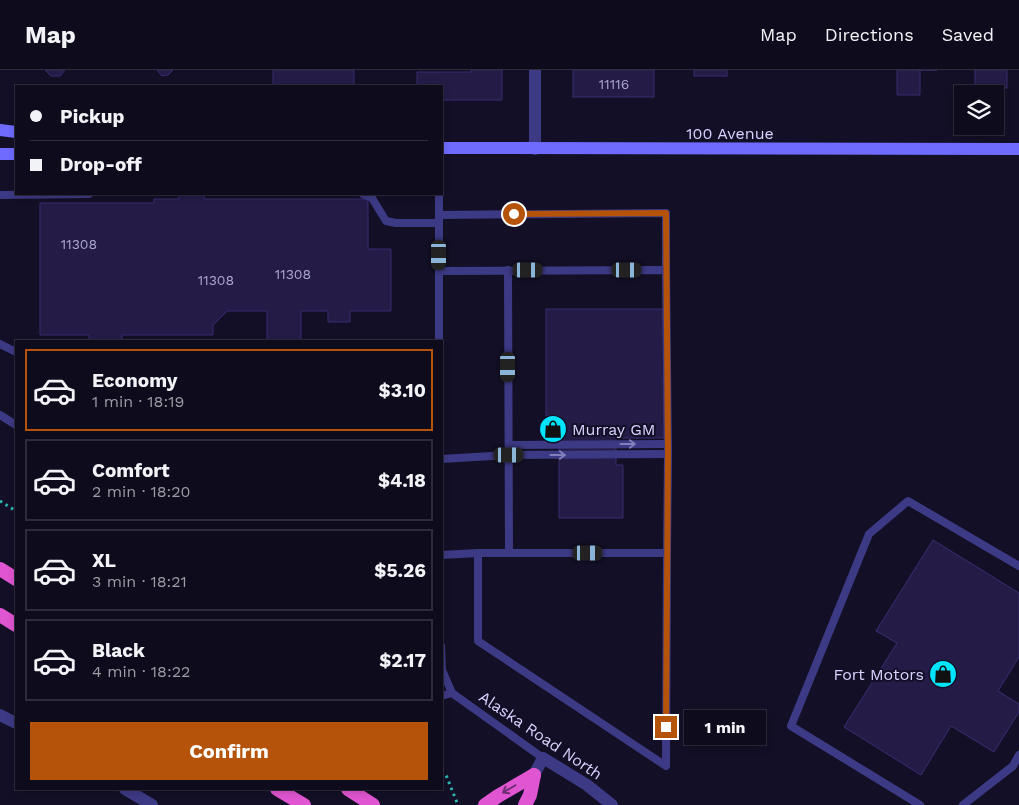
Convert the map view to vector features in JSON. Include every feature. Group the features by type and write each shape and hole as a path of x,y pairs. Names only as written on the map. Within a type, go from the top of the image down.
{"highway":[{"path":"0,569 15,578"},
{"path":"0,615 15,624"},
{"path":"485,805 534,775"},
{"path":"525,805 530,795 534,775"},
{"path":"279,790 304,805"},
{"path":"350,790 373,805"},
{"path":"290,797 308,805"}],"main road":[{"path":"0,130 15,132"},
{"name":"100 Avenue","path":"443,148 1019,149"},
{"path":"0,154 15,154"}],"street":[{"path":"535,70 535,149"},
{"path":"0,714 15,722"},
{"path":"534,775 544,758"},
{"name":"Alaska Road North","path":"544,758 587,785 612,805"},
{"path":"127,790 152,805"}],"lane":[{"path":"0,195 15,195"},
{"path":"366,195 372,198 386,221 396,223 439,219 666,213 668,444 666,766 478,641 478,553"},
{"path":"439,195 440,340"},
{"path":"508,270 509,553"},
{"path":"439,271 666,270"},
{"path":"0,344 15,352"},
{"path":"0,415 15,424"},
{"path":"509,445 668,444"},
{"path":"443,459 509,455 668,454"},
{"path":"920,805 791,726 869,534 908,501 1019,566"},
{"path":"443,555 478,553 667,553"},
{"path":"443,672 452,693 443,695"},
{"name":"Alaska Road North","path":"452,693 544,758"},
{"path":"963,805 1013,766 1019,755"}],"path":[{"path":"0,501 15,510"},
{"path":"443,773 446,775 458,805"}],"building":[{"path":"45,70 65,70 60,76 51,76"},
{"path":"157,70 173,70 168,75 162,76"},
{"path":"273,70 354,70 354,85 273,85"},
{"path":"471,70 502,70 502,100 443,100 443,85 417,85 417,72 471,72"},
{"path":"573,70 654,70 654,97 573,97"},
{"path":"694,70 727,70 727,76 694,76"},
{"path":"897,70 920,70 920,95 897,95"},
{"path":"975,70 1007,70 1007,88 1004,88 1004,85 975,85"},
{"path":"179,195 204,195 204,199 368,199 368,249 391,249 391,311 350,311 350,322 328,322 328,311 301,311 301,340 267,340 267,311 227,311 213,325 213,335 122,335 122,340 89,340 89,335 40,335 40,203 154,203 154,199 179,199"},
{"path":"546,309 663,309 664,438 616,438 616,465 623,465 623,518 559,518 559,416 546,416"},
{"name":"Fort Motors","path":"933,540 1019,593 1019,657 998,691 1019,704 1019,712 994,752 951,726 921,775 844,727 897,643 876,631"}],"place":[{"name":"Murray GM","path":"553,429"},
{"name":"Fort Motors","path":"943,674"}],"route":[{"path":"514,214 666,213 668,454 666,727"}]}
